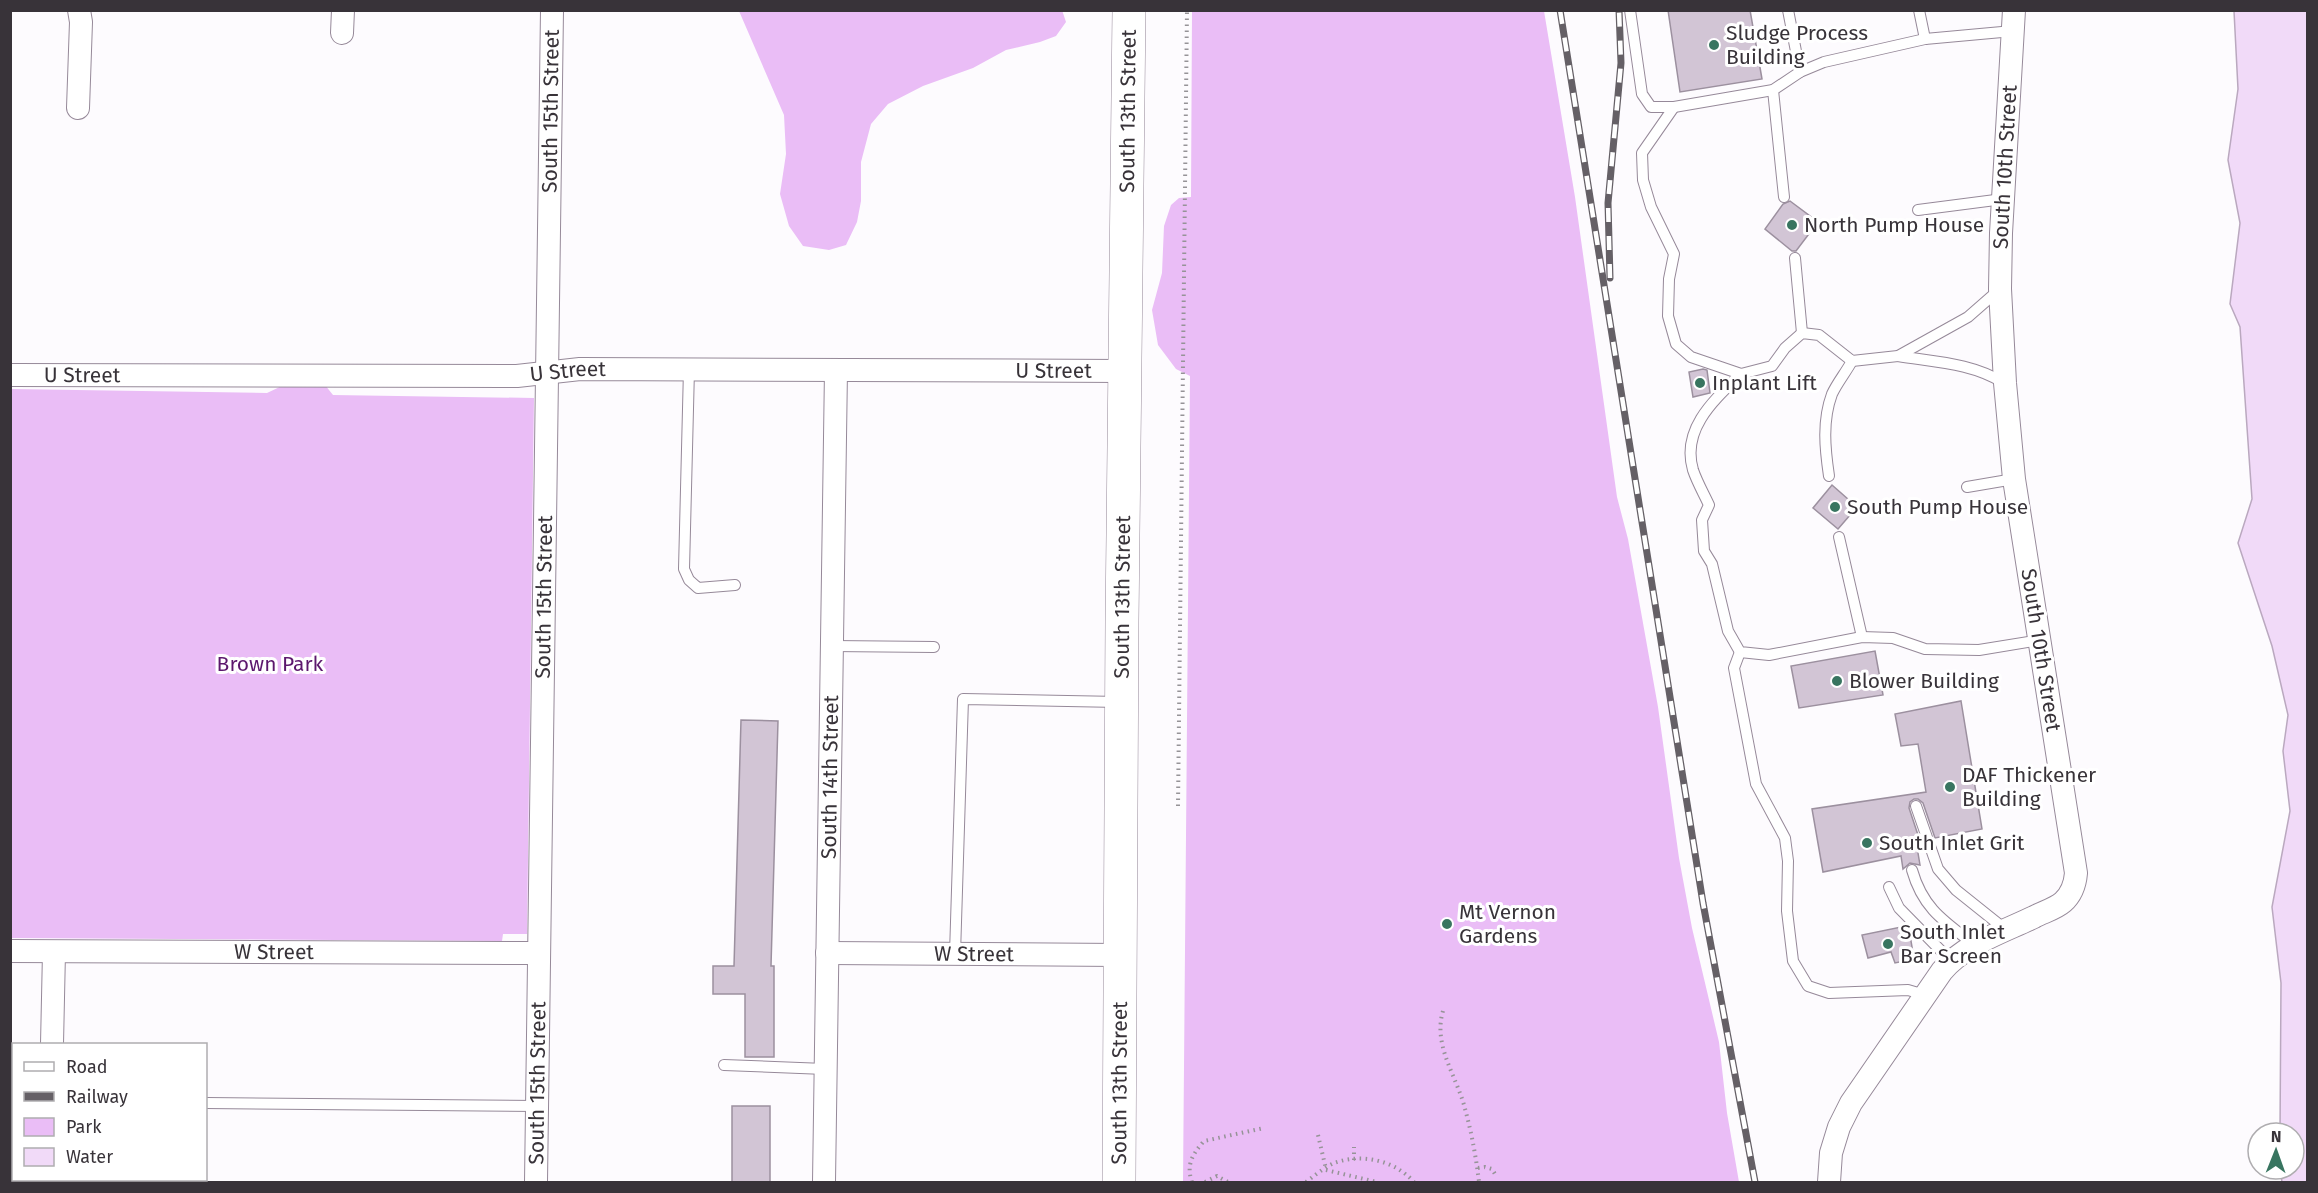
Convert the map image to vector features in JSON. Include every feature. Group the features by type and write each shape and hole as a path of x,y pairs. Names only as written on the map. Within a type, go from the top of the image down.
{"main road":[{"name":"South 13th Street","path":"1119,1182 1121,702 1129,10"}],"street":[{"path":"78,108 81,22 79,10"},
{"name":"South 15th Street","path":"536,1182 552,10"},
{"name":"South 10th Street","path":"1829,1182 1831,1153 1839,1127 1851,1102 1951,961 1976,945 2063,902 2075,884 2076,873 2014,479 2005,383 2000,289 2013,21"},
{"name":"U Street","path":"10,375 517,376 580,369 1124,371"},
{"name":"South 14th Street","path":"824,1182 836,370"},
{"name":"W Street","path":"10,951 538,953"},
{"path":"52,1043 54,952"},
{"name":"W Street","path":"827,953 1121,955"}],"lane":[{"path":"1630,10 1642,94 1651,107 1674,107 1773,90 1800,72 1824,62 2013,21"},
{"path":"1788,10 1800,72"},
{"path":"1919,10 1925,39"},
{"path":"1773,90 1784,197"},
{"path":"1674,107 1642,153 1643,180 1651,207 1674,254 1669,279 1668,316 1676,344 1690,357 1741,374"},
{"path":"1918,210 2003,199"},
{"path":"1795,258 1802,333"},
{"path":"1898,356 1968,317 2000,289"},
{"path":"1740,652 1728,631 1712,564 1704,551 1702,520 1709,505 1693,469 1691,446 1698,421 1717,396 1741,374 1772,366 1785,348 1802,333"},
{"path":"1802,333 1819,336 1852,361 1898,356 1971,368 1990,374 2005,383"},
{"path":"1829,476 1825,448 1826,415 1833,392 1852,361"},
{"path":"689,369 684,569 689,580 698,588 735,585"},
{"path":"1968,487 2014,479"},
{"path":"1839,537 1862,637"},
{"path":"1740,652 1769,655 1862,637 1893,638 1924,649 1946,650 1979,650 2040,640"},
{"path":"832,646 934,647"},
{"path":"1740,652 1734,668 1756,784 1785,838 1788,861 1787,911 1793,961 1808,986 1829,993 1908,990 1926,995"},
{"path":"955,954 963,699 1121,702"},
{"path":"1916,806 1938,869 1956,890 2007,930"},
{"path":"1912,870 1916,885 1926,904 1941,919 1976,945"},
{"path":"1889,887 1899,908 1951,961"},
{"path":"724,1065 825,1069"},
{"path":"207,1103 537,1106"}],"path":[{"path":"1178,806 1186,10"},
{"path":"1443,1011 1440,1032 1443,1050 1464,1107 1479,1182"},
{"path":"1192,1182 1188,1168 1204,1141 1264,1128"},
{"path":"1318,1135 1326,1169"},
{"path":"1354,1147 1354,1160"},
{"path":"1306,1182 1332,1164 1354,1160 1382,1161 1400,1169 1414,1182"},
{"path":"1478,1168 1492,1169 1495,1174"},
{"path":"1326,1169 1377,1182"},
{"path":"1204,1182 1217,1176 1228,1182"}],"green space":[{"path":"1062,10 1066,22 1056,36 1006,50 973,68 923,86 888,104 871,124 861,162 861,201 857,222 846,245 829,250 803,246 789,226 780,194 786,154 784,115 739,11"},
{"path":"1192,11 1544,11 1575,197 1617,497 1628,539 1658,707 1679,858 1692,928 1719,1042 1727,1113 1739,1182 1183,1182 1190,376 1176,369 1158,345 1152,310 1162,273 1164,226 1171,205 1179,198 1191,197"},
{"name":"Brown Park","path":"286,384 325,385 333,395 534,398 527,934 503,934 502,941 11,938 11,389 267,393"}],"water":[{"path":"2234,11 2307,11 2307,1182 2282,1181 2306,1181 2306,1121 2280,1121 2281,983 2272,907 2290,811 2283,751 2288,715 2272,646 2238,543 2252,499 2240,327 2230,304 2240,223 2228,160 2238,89"}],"building":[{"name":"Sludge Process Building","path":"1668,10 1750,10 1762,79 1680,92"},
{"name":"North Pump House","path":"1790,201 1818,222 1796,251 1792,251 1765,229 1783,204"},
{"name":"Inplant Lift","path":"1707,370 1710,393 1693,397 1689,372"},
{"name":"South Pump House","path":"1832,485 1857,507 1838,529 1813,508"},
{"name":"Blower Building","path":"1875,651 1883,695 1799,708 1791,666"},
{"path":"1961,701 1982,829 1935,838 1923,803 1914,799 1910,802 1909,808 1920,841 1916,841 1920,865 1910,863 1903,869 1901,856 1823,872 1812,809 1926,792 1918,744 1901,746 1895,714"},
{"path":"741,720 778,721 771,966 774,966 774,1057 745,1057 745,994 713,994 713,966 734,966"},
{"name":"South Inlet Bar Screen","path":"1906,926 1909,929 1914,959 1895,963 1891,952 1868,958 1862,935"},
{"path":"732,1106 770,1106 770,1182 732,1182"}],"railway":[{"path":"1560,10 1703,903 1755,1182"},
{"path":"1610,278 1608,203 1621,63 1619,10"}],"place":[{"name":"Sludge Process Building","path":"1714,45"},
{"name":"North Pump House","path":"1792,225"},
{"name":"Inplant Lift","path":"1700,383"},
{"name":"South Pump House","path":"1835,507"},
{"name":"Blower Building","path":"1837,681"},
{"name":"DAF Thickener Building","path":"1950,787"},
{"name":"South Inlet Grit","path":"1867,843"},
{"name":"Mt Vernon Gardens","path":"1447,924"},
{"name":"South Inlet Bar Screen","path":"1888,944"}]}
